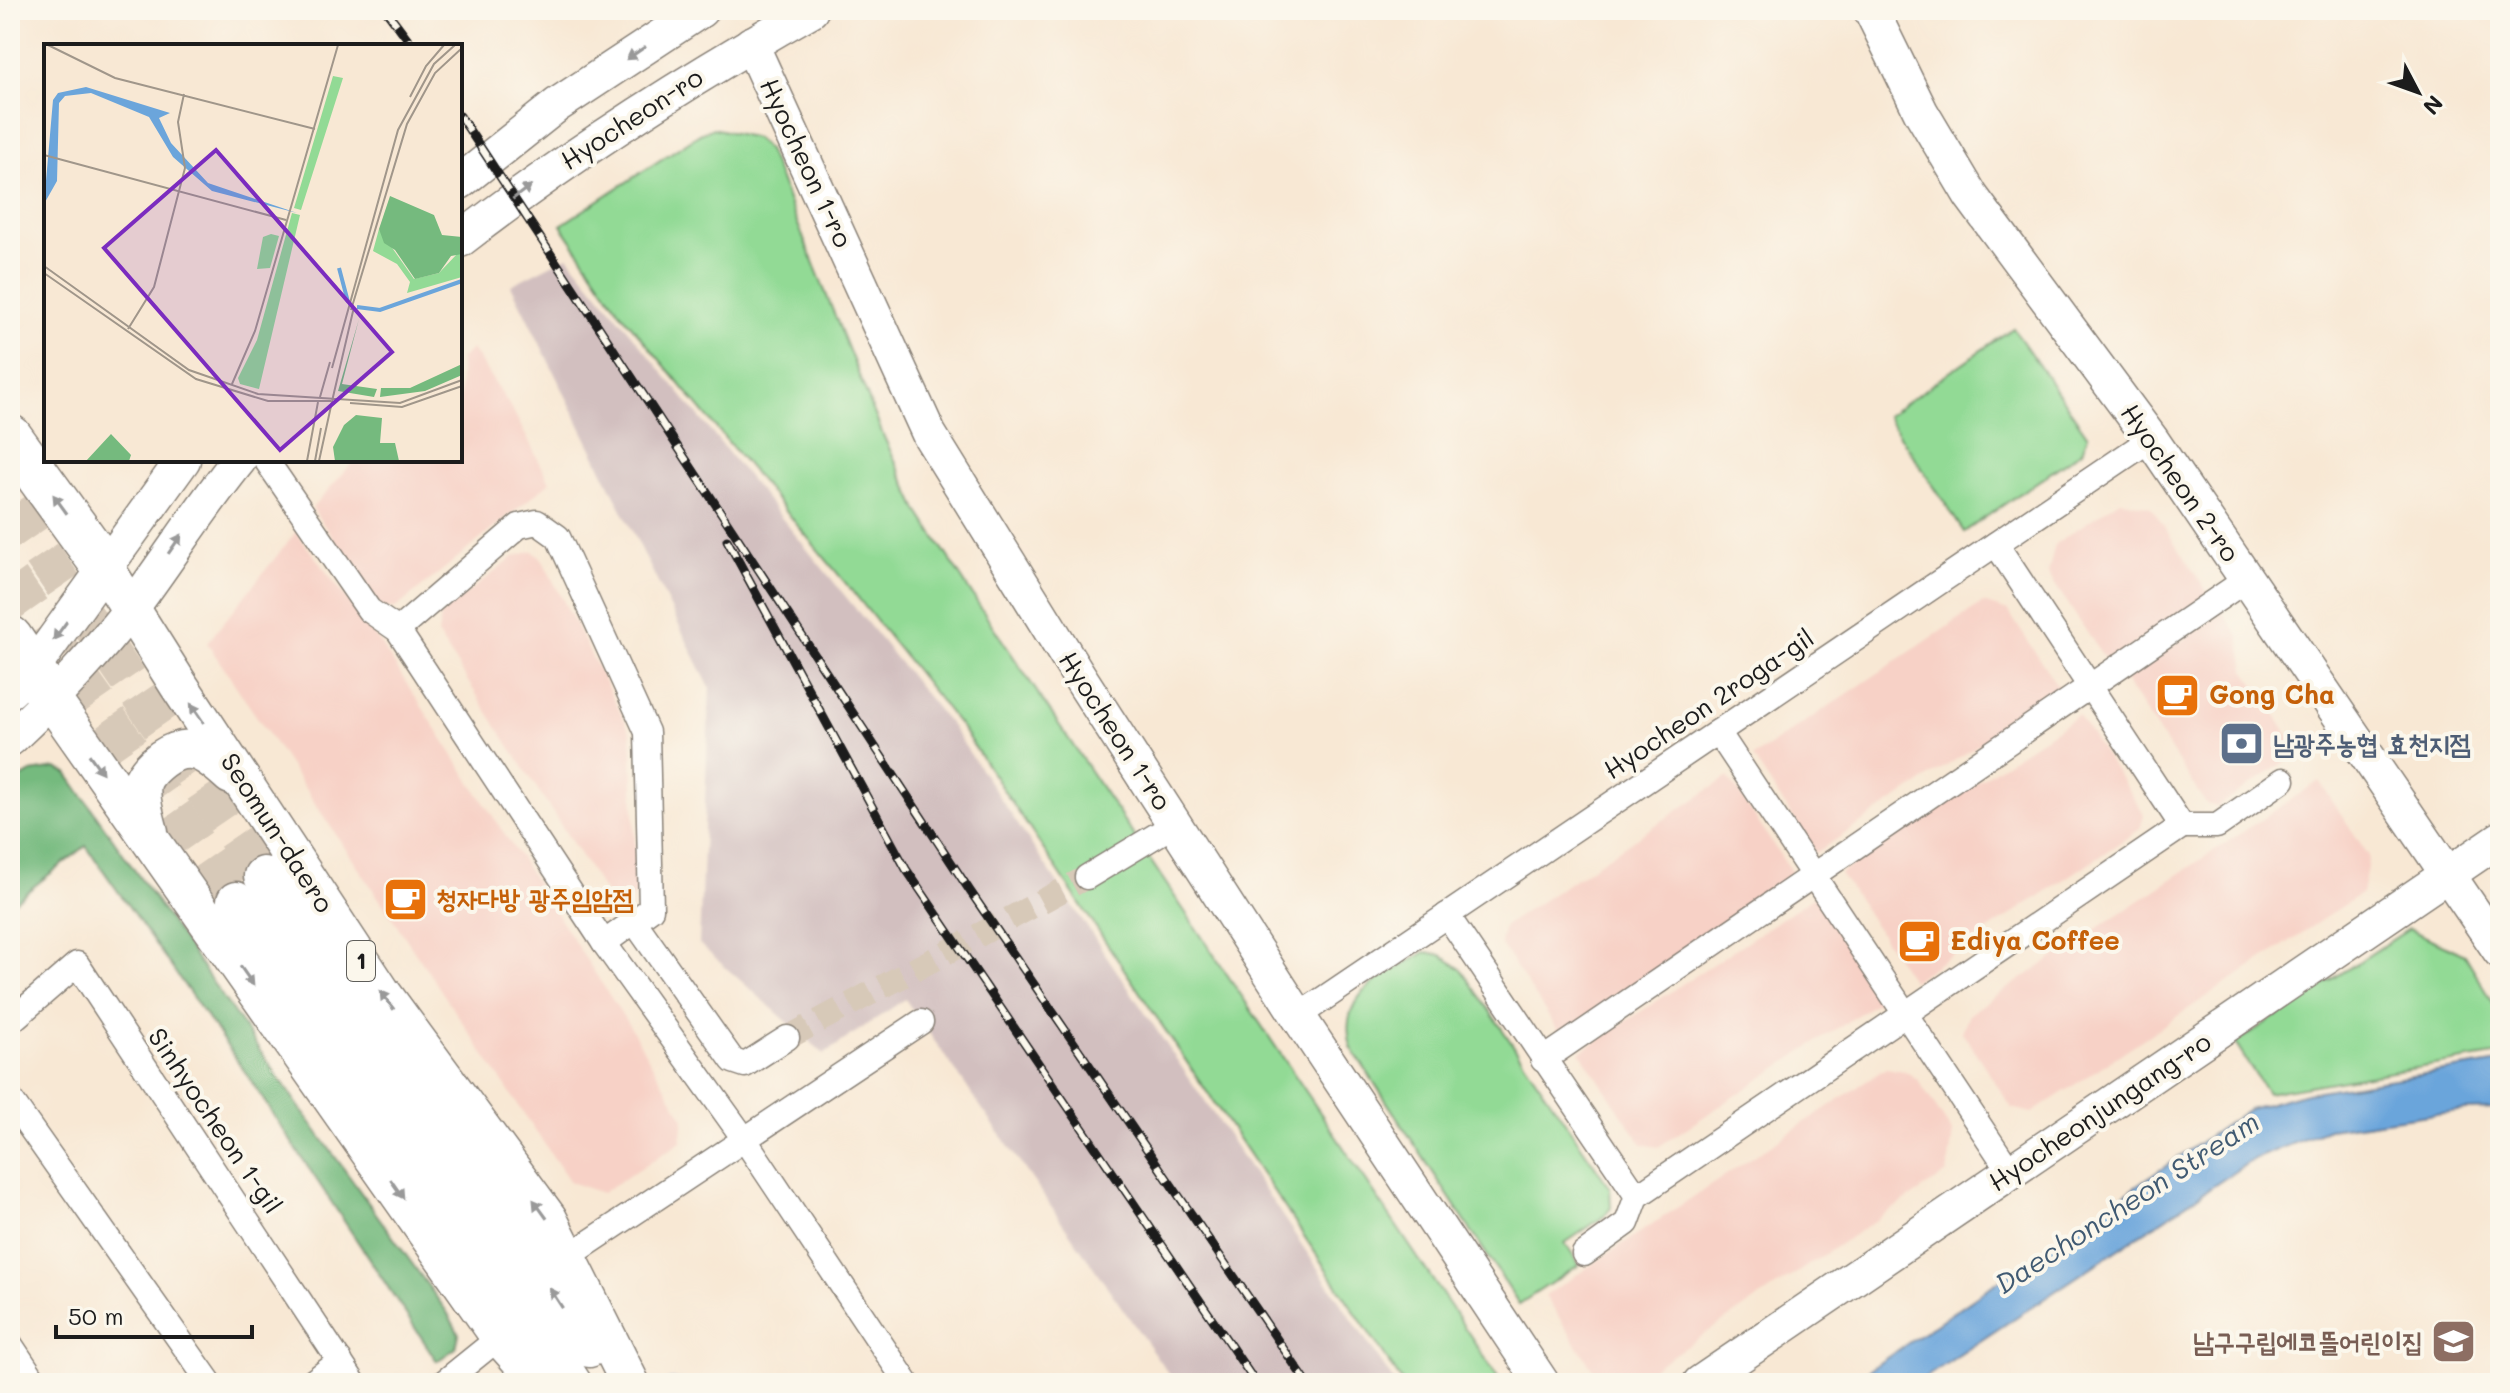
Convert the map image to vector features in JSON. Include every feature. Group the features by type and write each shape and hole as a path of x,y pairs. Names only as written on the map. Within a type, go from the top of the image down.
{"highway":[{"name":"Seomun-daero","path":"10,437 105,568"}],"main road":[{"name":"Seomun-daero","path":"105,568 381,992 548,1219 566,1258 592,1375"},
{"path":"26,675 151,839 500,1337 592,1375"},
{"path":"151,839 142,795 143,780 154,764 180,749 196,750 207,755 251,794"},
{"name":"Seomun-daero","path":"250,888 520,1242 592,1375"}],"street":[{"name":"Hyocheon-ro","path":"462,180 557,105 701,10"},
{"name":"Hyocheon-ro","path":"462,238 531,185 687,82 811,10"},
{"name":"Hyocheon 2-ro","path":"1871,10 1921,112 1971,196 2151,439 2500,951"},
{"name":"Hyocheon 1-ro","path":"751,44 929,434 1000,552 1298,1016 1542,1383"},
{"name":"Hyocheon 2roga-gil","path":"1298,1016 2151,439"},
{"path":"10,739 26,675 182,462"},
{"path":"26,675 131,608 188,525 237,462"},
{"path":"267,462 369,610 398,630 604,943 745,1140 907,1383"},
{"path":"398,630 519,526 537,522 558,537 647,732 651,909 604,943"},
{"path":"1996,544 2182,826"},
{"path":"1543,1060 2247,579"},
{"path":"1718,732 2011,1173"},
{"path":"1584,1254 1627,1223 1637,1196 2182,826 2217,826 2283,780"},
{"path":"1087,877 1175,824"},
{"name":"Hyocheonjungang-ro","path":"1700,1383 2500,839"},
{"path":"1447,915 1637,1196"},
{"path":"634,921 733,1061 745,1065 787,1038"},
{"name":"Sinhyocheon 1-gil","path":"10,1022 77,964 354,1383"},
{"path":"566,1258 921,1022"},
{"path":"10,1099 210,1383"},
{"path":"443,1383 500,1337"},
{"path":"10,1344 36,1383"},
{"path":"311,1383 340,1361"}],"shaded area":[{"path":"568,256 952,727 1395,1383 1175,1383 905,999 824,1054 699,944 710,688 511,285"},
{"path":"472,349 513,411 550,482 395,609 383,610 312,508 353,462 462,462 462,357"},
{"path":"2120,500 2151,507 2209,595 2107,662 2048,574 2055,544"},
{"path":"296,532 381,644 632,1030 684,1119 681,1142 602,1193 570,1182 207,643"},
{"path":"533,551 542,559 631,733 637,894 625,904 614,902 606,895 438,635 441,614 515,556"},
{"path":"1983,603 2008,611 2060,690 1816,853 1753,757"},
{"path":"2223,613 2239,636 2245,670 2300,752 2217,807 2206,804 2124,679"},
{"path":"2078,715 2144,814 2140,829 1912,981 1840,873"},
{"path":"1728,777 1796,879 1561,1035 1500,943 1504,926"},
{"path":"2319,781 2369,856 2362,893 2032,1113 2012,1108 1962,1032 1969,1014"},
{"path":"1815,896 1883,998 1658,1147 1642,1144 1580,1052"},
{"path":"1886,1068 1905,1071 1917,1079 1953,1133 1947,1173 1631,1383 1598,1377 1545,1296"}],"green space":[{"path":"713,128 755,138 768,150 883,435 919,512 1502,1383 1403,1383 961,727 620,312 561,225"},
{"path":"2013,328 2088,436 2082,451 1964,532 1887,416"},
{"path":"56,768 67,773 300,1108 447,1312 459,1334 456,1348 437,1361 237,1060 86,846 10,905 10,784 31,772"},
{"path":"2409,929 2465,955 2500,1014 2500,1054 2267,1093 2235,1043"},
{"path":"1425,952 1441,955 1462,970 1610,1188 1611,1208 1565,1243 1579,1265 1519,1304 1351,1047 1348,1028 1358,999 1380,978"}],"water":[{"name":"Daechoncheon Stream","path":"2500,1062 2500,1109 2464,1110 2329,1129 2254,1159 1917,1383 1850,1383 2249,1109 2306,1093"}],"waterway":[{"path":"671,1383 679,1383"}],"tunnel":[{"path":"10,507 263,876"},
{"path":"10,579 236,901"},
{"path":"787,1038 1087,877"}],"railway":[{"path":"386,10 412,44"},
{"path":"462,119 970,891 1307,1383"},
{"path":"727,540 906,869 1256,1383"}],"place":[{"name":"Gong Cha","path":"2178,695"},
{"name":"남광주농협 효천지점","path":"2242,744"},
{"name":"청자다방 광주임암점","path":"405,899"},
{"name":"Ediya Coffee","path":"1919,941"},
{"name":"남구구립에코뜰어린이집","path":"2454,1342"}]}
